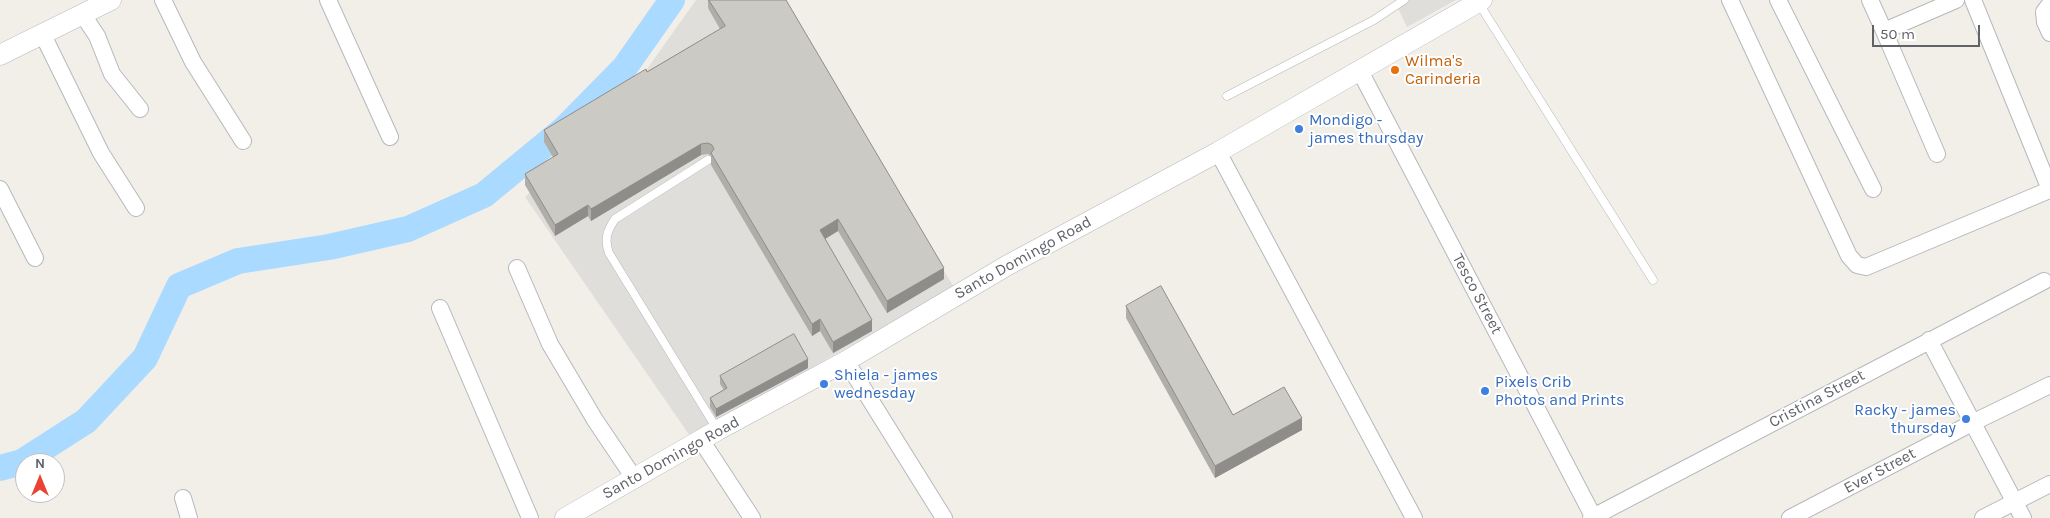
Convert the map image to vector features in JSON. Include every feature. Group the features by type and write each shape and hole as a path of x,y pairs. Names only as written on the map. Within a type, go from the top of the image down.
{"street":[{"path":"0,55 111,0"},
{"path":"163,0 193,62 243,141"},
{"path":"328,0 390,137"},
{"path":"1730,0 1849,256 1856,264 1866,267 2047,192 2049,188 1973,0"},
{"path":"1778,0 1873,189"},
{"path":"1870,0 1937,154"},
{"path":"1884,31 1956,0"},
{"name":"Santo Domingo Road","path":"565,518 709,435 846,362 1008,264 1218,152 1480,1"},
{"path":"2047,8 2045,22 2050,33"},
{"path":"83,15 97,36 112,74 140,109"},
{"path":"42,33 101,153 136,208"},
{"name":"Tesco Street","path":"1360,71 1593,517"},
{"path":"1218,152 1414,518"},
{"path":"0,189 35,258"},
{"path":"517,268 550,344 595,420 634,478"},
{"name":"Cristina Street","path":"1593,517 2044,281"},
{"path":"440,308 530,518"},
{"path":"1930,340 2024,518"},
{"path":"846,362 944,518"},
{"name":"Ever Street","path":"1790,518 1974,422 2050,385"},
{"path":"709,435 752,518"},
{"path":"1983,518 2050,484"},
{"path":"183,498 189,518"}],"lane":[{"path":"1227,96 1374,20 1404,0"},
{"path":"1480,1 1653,280"},
{"path":"708,160 615,219 608,230 605,242 609,253 709,435"}],"shaded area":[{"path":"696,0 774,0 954,287 690,436 525,197 568,158 625,100"},
{"path":"1394,0 1456,0 1407,27"}],"building":[{"path":"709,0 786,0 944,268 887,301 838,219 820,230 872,320 833,342 820,319 812,324 711,153 714,149 712,145 708,143 701,144 591,209 588,205 555,225 525,174 558,154 544,130 646,69 647,72 725,26"},
{"path":"1161,286 1233,415 1284,387 1302,418 1215,466 1126,306"},
{"path":"794,334 808,359 716,409 710,398 727,388 720,376"}],"waterway":[{"path":"0,468 22,462 86,421 145,358 179,286 238,261 329,247 408,229 484,195 564,129 625,67 672,0"}],"place":[{"name":"Wilma's Carinderia","path":"1395,70"},
{"name":"Mondigo - james thursday","path":"1299,129"},
{"name":"Shiela - james wednesday","path":"824,384"},
{"name":"Pixels Crib Photos and Prints","path":"1485,391"},
{"name":"Racky - james thursday","path":"1966,419"}]}
